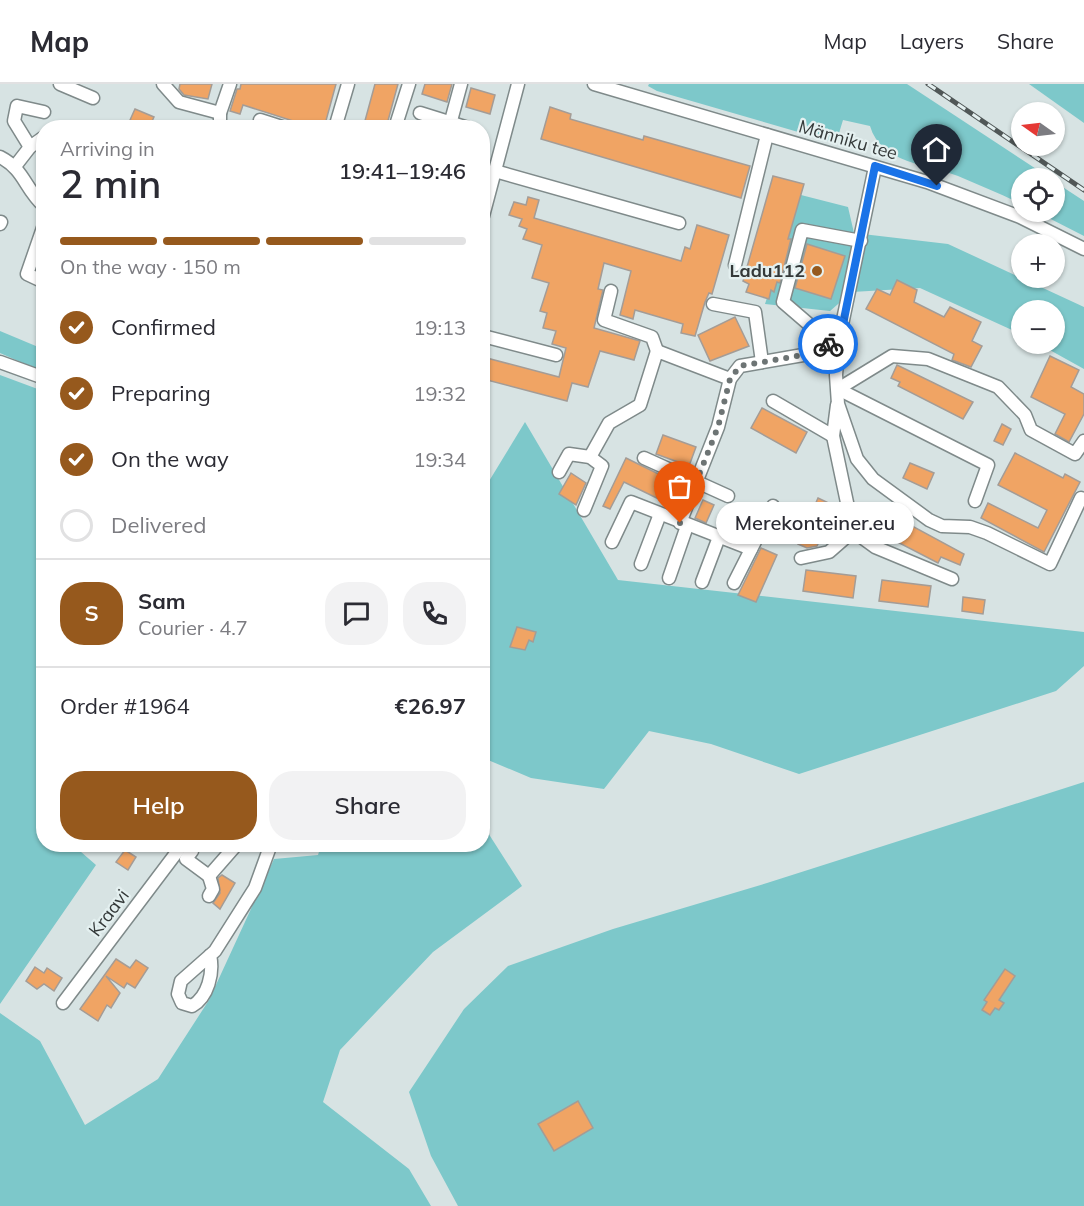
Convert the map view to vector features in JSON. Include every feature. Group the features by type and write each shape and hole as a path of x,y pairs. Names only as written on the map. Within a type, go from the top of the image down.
{"street":[{"path":"60,84 93,98"},
{"path":"163,84 179,102 220,113"},
{"path":"220,120 220,113 230,84"},
{"path":"337,120 348,84"},
{"path":"398,120 409,84"},
{"path":"451,120 461,84"},
{"path":"490,190 518,84"},
{"name":"Männiku tee","path":"594,84 629,89 767,135 875,166 990,205 1084,249"},
{"path":"30,147 14,121 18,106 44,112"},
{"path":"420,113 438,120"},
{"path":"735,265 767,135"},
{"path":"15,165 36,143"},
{"path":"0,157 15,165 36,200"},
{"path":"875,166 840,339 836,375 838,404 857,459 864,471 928,520 942,526 970,527 987,533 1050,564 1081,498"},
{"path":"495,171 679,223"},
{"path":"840,339 819,333 783,302 802,230 861,241"},
{"path":"36,248 27,274 36,278"},
{"path":"590,457 609,423 640,405 657,351 652,337 604,320 611,291"},
{"path":"714,304 755,312 762,362"},
{"path":"490,338 556,355"},
{"path":"669,578 696,482 718,427 730,379 740,366 803,355 840,339"},
{"path":"657,351 730,379"},
{"path":"838,389 892,356 928,359 998,387 1025,415 1032,430 1065,450 1075,454 1084,441"},
{"path":"0,362 36,375"},
{"path":"838,389 833,436 853,531 875,547 952,579"},
{"path":"838,389 988,465 975,501"},
{"path":"773,401 833,436"},
{"path":"559,472 569,454 590,457 602,466 584,510"},
{"path":"644,458 728,496"},
{"path":"612,542 631,502 751,549"},
{"path":"734,583 772,506"},
{"path":"640,564 660,514"},
{"path":"801,558 829,552 853,531"},
{"path":"702,582 719,537"},
{"name":"Kraavi","path":"63,1003 184,852"},
{"path":"187,852 186,859 209,876 213,889 208,896"},
{"path":"209,876 230,852"},
{"path":"210,955 255,888 268,852"}],"shaded area":[{"path":"649,84 907,84 1011,152 1011,156 1017,156 1035,168 1011,168 1011,199 958,176 907,161 895,155 876,139 870,126 843,120 836,143 657,91 648,86"},
{"path":"1029,84 1084,84 1084,123 1065,110 1065,102 1054,102"},
{"path":"1065,189 1084,201 1084,236 1057,222 1065,222"},
{"path":"801,195 848,207 854,233 948,244 1011,273 1011,288 1043,288 1084,307 1084,369 1057,354 1065,354 1065,300 1011,300 1011,329 920,288 852,292 830,311 765,304"},
{"path":"0,331 36,346 36,369 0,353"},
{"path":"0,375 36,388 36,852 81,852 96,865 0,1004"},
{"path":"525,422 618,580 1084,632 1084,666 1056,691 799,774 711,744 649,731 604,789 531,778 490,761 490,480"},
{"path":"1084,782 1084,1206 458,1206 431,1156 409,1092 464,1009 508,966 613,929 767,883"},
{"path":"490,836 522,886 433,952 340,1050 323,1102 409,1169 431,1206 0,1206 0,1013 40,1041 85,1125 158,1079 209,1000 274,859 318,855 319,852 490,852"}],"building":[{"path":"180,84 212,84 208,99 184,95 179,89"},
{"path":"241,84 336,84 326,120 290,120 243,105 240,114 230,111 237,89 240,89"},
{"path":"375,84 398,84 388,120 365,120"},
{"path":"425,84 452,84 447,102 422,94"},
{"path":"471,88 495,95 490,114 466,107"},
{"path":"550,107 571,114 570,119 643,140 644,136 750,166 741,198 541,139"},
{"path":"135,109 154,117 153,120 130,120"},
{"path":"773,176 804,184 788,239 791,239 780,283 777,282 774,292 771,290 769,299 746,292 749,284 743,281"},
{"path":"528,197 539,200 534,218 681,261 685,247 690,249 697,225 729,235 712,294 709,293 705,302 695,336 681,333 683,324 635,310 633,319 620,315 631,271 604,263 598,289 603,290 594,328 640,341 634,360 600,351 588,387 572,383 567,401 490,381 490,359 559,377 566,348 552,344 556,331 543,328 547,313 540,311 549,283 532,278 542,245 523,239 527,229 519,226 522,219 509,215 514,202 526,205"},
{"name":"Ladu112","path":"807,244 845,256 831,299 795,288"},
{"path":"897,280 917,290 914,302 944,317 950,307 981,322 972,341 982,346 971,367 952,360 954,354 866,309 877,289 890,295"},
{"path":"735,317 749,346 710,361 698,335"},
{"path":"1050,356 1079,370 1071,387 1084,394 1084,414 1069,442 1055,434 1065,414 1031,397"},
{"path":"897,365 973,402 963,419 898,386 900,382 891,378"},
{"path":"762,408 807,432 796,453 751,428"},
{"path":"1002,424 1011,429 1003,445 994,441"},
{"path":"663,435 696,447 689,466 656,454"},
{"path":"1015,453 1063,478 1065,474 1080,482 1044,552 981,518 988,503 1038,528 1047,510 998,485"},
{"path":"626,458 681,485 671,505 624,482 610,509 603,506"},
{"path":"910,463 934,473 927,489 903,478"},
{"path":"571,473 586,483 576,505 559,494"},
{"path":"818,498 835,506 817,546 807,548 798,544"},
{"path":"703,500 714,505 706,523 695,518"},
{"path":"877,507 964,554 960,565 941,557 938,563 886,536 884,540 865,530"},
{"path":"761,548 777,555 756,602 738,595"},
{"path":"806,570 856,576 853,598 803,591"},
{"path":"882,580 931,586 928,607 879,601"},
{"path":"963,597 985,600 983,614 962,611"},
{"path":"517,627 536,632 533,642 529,640 525,650 510,647"},
{"path":"124,852 136,857 128,870 116,862"},
{"path":"222,875 235,883 220,909 213,903 220,893 218,878"},
{"path":"116,959 130,968 136,960 148,968 135,988 127,983 124,988 106,976 120,993 111,1008 107,1005 98,1021 80,1009"},
{"path":"35,967 44,973 47,968 62,978 54,991 44,984 37,989 26,981"},
{"path":"1005,969 1015,976 999,1000 1004,1003 999,1010 995,1008 990,1015 982,1010 987,1002 984,1000"},
{"path":"578,1101 593,1128 554,1151 538,1124"}],"railway":[{"path":"928,84 1084,190"}],"way so far":[{"path":"680,523 718,427 730,379 740,366 803,355 828,344"}],"place":[{"name":"Ladu112","path":"817,271"},
{"name":"Merekonteiner.eu","path":"680,523"}],"route":[{"path":"828,344 840,339 855,274 875,166 937,186"}]}
